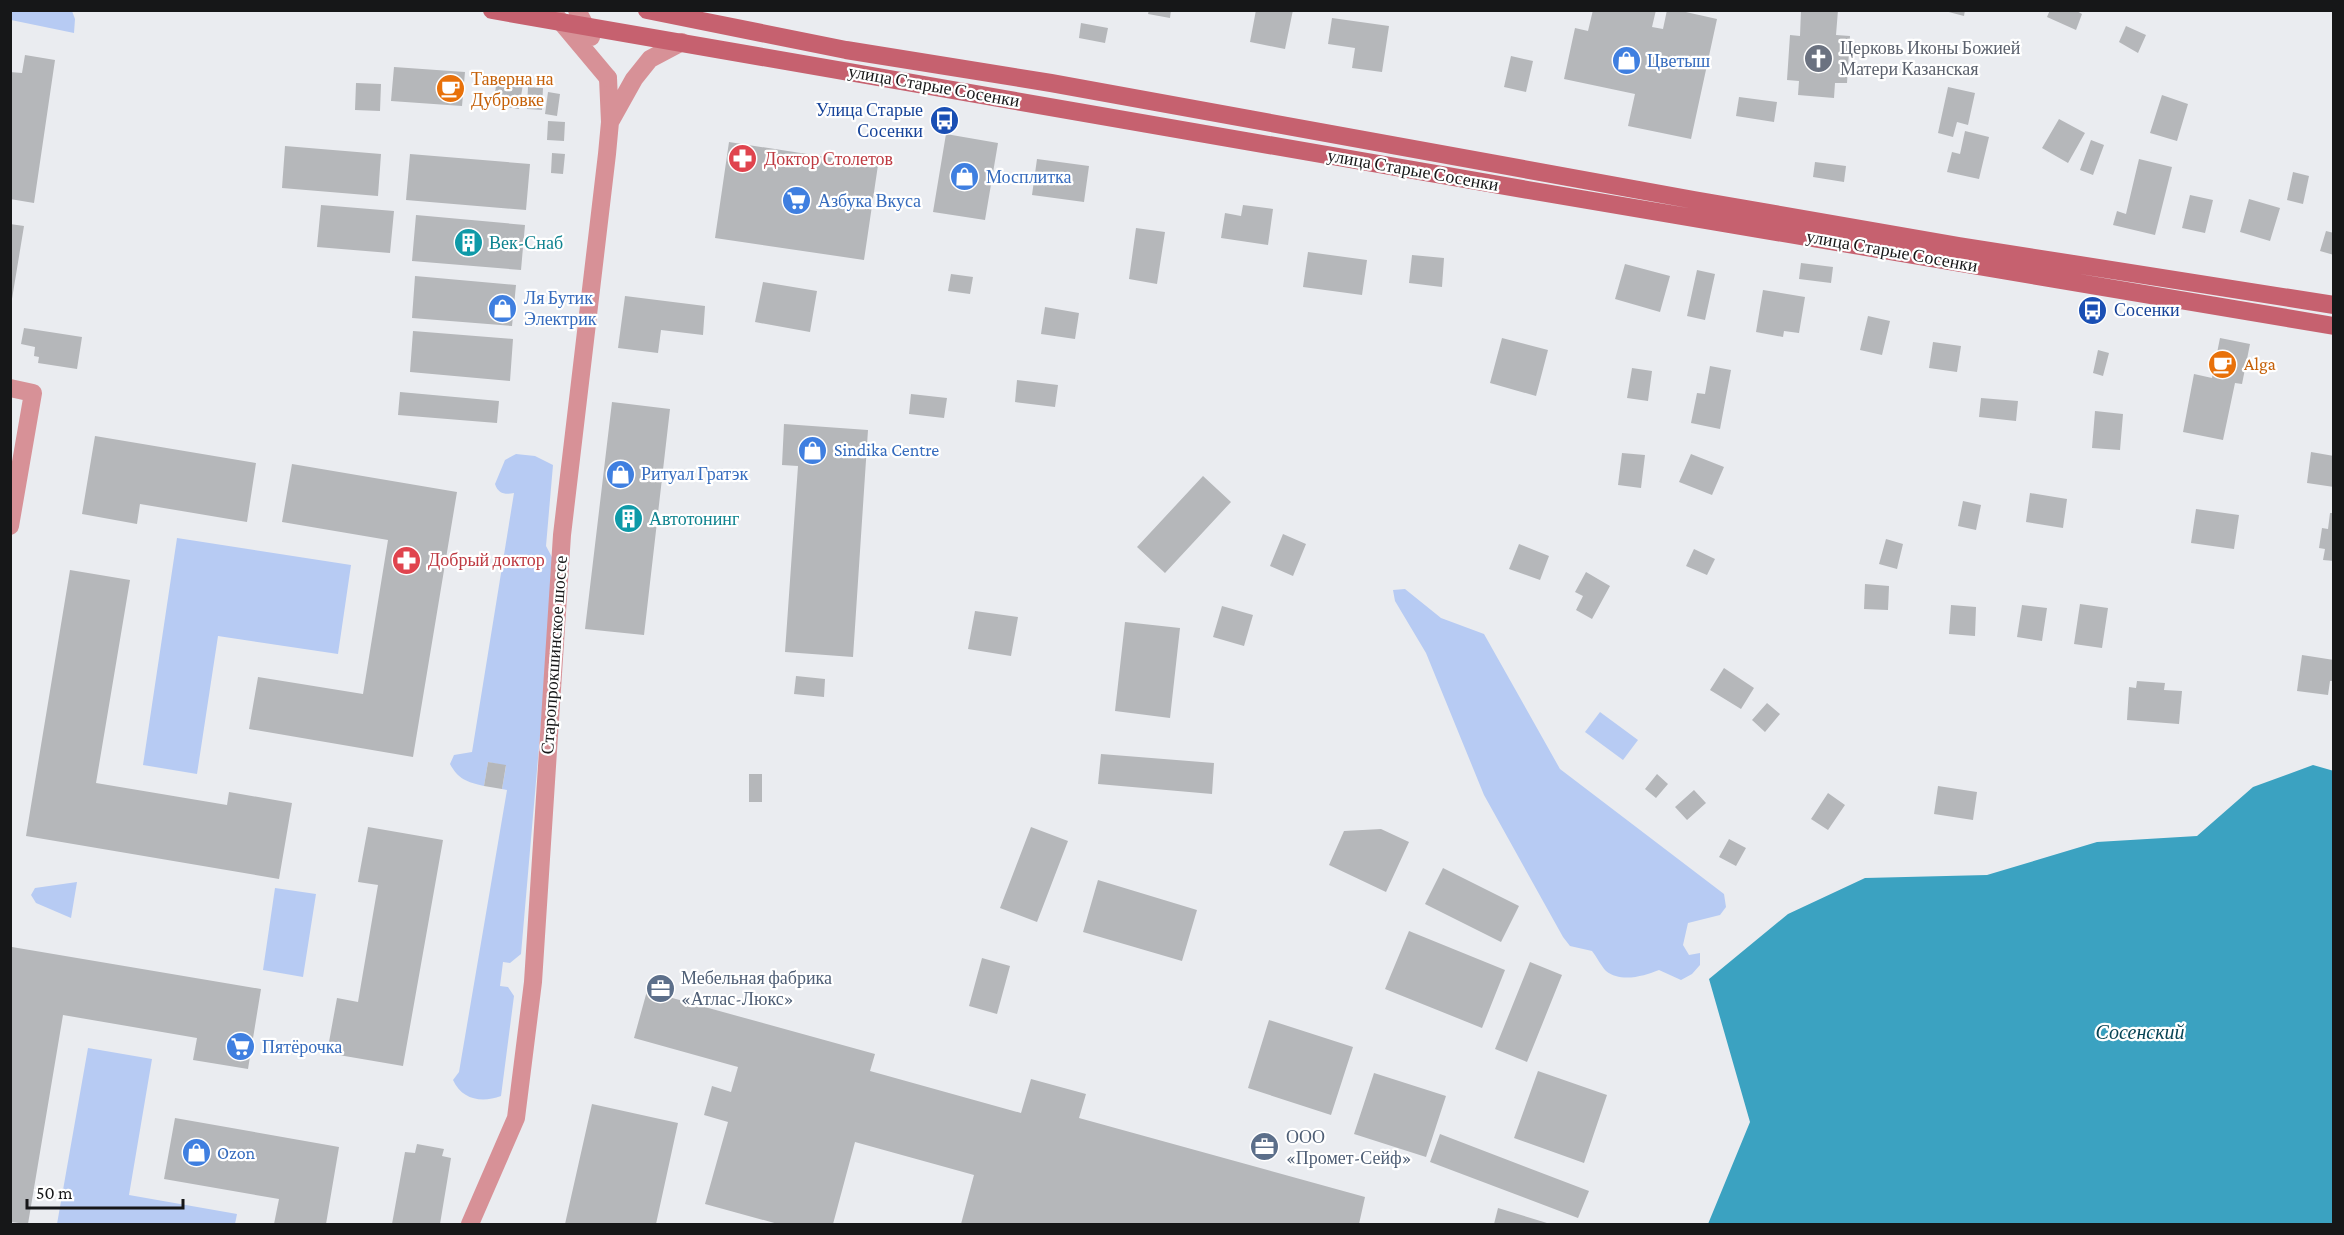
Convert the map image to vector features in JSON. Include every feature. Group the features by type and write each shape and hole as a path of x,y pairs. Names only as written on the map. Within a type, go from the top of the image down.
{"main road":[{"name":"улица Старые Сосенки","path":"492,10 582,18 682,42 1528,190 2334,326"},
{"name":"улица Старые Сосенки","path":"647,10 846,50 1051,84 1683,198 1959,246 2334,305"}],"street":[{"path":"557,16 608,78"},
{"name":"Старопрокшинское шоссе","path":"470,1224 516,1118 533,982 562,535 610,122 608,78 582,18"},
{"path":"610,122 634,79 650,59 682,42"},
{"path":"10,388 33,393 10,526"}],"shaded area":[{"path":"10,11 72,11 75,19 74,33 11,20"},
{"path":"516,454 535,456 553,465 546,546 555,563 521,954 510,963 503,962 500,986 508,987 514,996 501,1096 480,1099 467,1096 453,1080 459,1072 507,790 502,789 506,766 488,762 484,786 464,779 450,764 454,755 472,752 514,493 503,493 495,484 505,460"},
{"path":"177,538 351,565 338,654 218,636 197,774 143,765"},
{"path":"1405,589 1441,618 1484,634 1560,769 1724,894 1726,907 1720,915 1688,923 1683,945 1689,955 1700,953 1700,965 1692,974 1681,980 1659,970 1640,976 1618,977 1606,971 1592,951 1570,946 1563,937 1484,795 1426,653 1395,601 1393,590"},
{"path":"1600,712 1638,740 1623,760 1585,732"},
{"path":"77,882 71,918 36,903 31,895 35,888"},
{"path":"275,888 316,894 303,977 263,970"},
{"path":"88,1048 152,1059 129,1195 237,1214 235,1224 57,1224"}],"water":[{"name":"Сосенский","path":"2313,765 2334,771 2333,1224 1708,1224 1750,1122 1709,979 1788,914 1865,878 1987,875 2097,842 2197,836 2253,787"}],"building":[{"path":"1149,10 1171,10 1170,18 1148,14"},
{"path":"1256,10 1293,10 1285,49 1250,42"},
{"path":"1593,10 1656,10 1652,27 1663,29 1667,10 1717,19 1691,139 1628,126 1635,94 1564,79 1575,28 1588,31"},
{"name":"Церковь Иконы Божией Матери Казанская","path":"1801,10 1838,10 1836,35 1850,36 1847,83 1835,83 1834,98 1798,95 1799,81 1787,80 1790,35 1800,36"},
{"path":"1941,10 1965,10 1964,16"},
{"path":"2050,10 2075,10 2082,14 2076,30 2047,17"},
{"path":"1332,18 1389,26 1382,72 1352,68 1355,48 1328,44"},
{"path":"1081,23 1108,28 1105,43 1079,38"},
{"path":"2126,26 2146,35 2138,53 2119,42"},
{"path":"25,55 55,60 34,203 10,199 10,72 22,73"},
{"path":"1511,56 1533,61 1526,92 1504,87"},
{"path":"394,67 465,72 462,106 391,101"},
{"path":"497,80 523,84 519,109 493,105"},
{"path":"356,83 381,84 380,111 355,110"},
{"path":"528,87 543,88 542,110 527,109"},
{"path":"1948,87 1975,93 1968,125 1957,122 1953,137 1938,133"},
{"path":"548,92 560,94 557,116 545,114"},
{"path":"2162,95 2188,104 2177,141 2150,133"},
{"path":"1739,97 1777,102 1774,122 1736,116"},
{"path":"2059,119 2085,133 2068,163 2042,148"},
{"path":"548,121 565,122 564,141 547,140"},
{"path":"1965,131 1989,137 1979,179 1947,172 1952,152 1960,154"},
{"name":"Мосплитка","path":"946,134 998,143 985,220 933,212"},
{"path":"2091,140 2104,145 2093,175 2080,170"},
{"name":"Азбука Вкуса","path":"729,142 878,165 864,260 715,238"},
{"path":"285,146 381,154 378,196 282,188"},
{"path":"552,153 565,154 563,174 551,173"},
{"path":"410,154 530,164 526,210 406,200"},
{"path":"1037,159 1089,166 1084,202 1032,195"},
{"path":"2139,159 2172,167 2155,235 2113,225 2117,211 2126,214"},
{"path":"1815,162 1846,166 1844,182 1813,177"},
{"path":"2293,172 2309,176 2303,204 2287,200"},
{"path":"2190,195 2213,200 2205,233 2182,228"},
{"path":"2249,199 2280,208 2270,241 2240,232"},
{"path":"321,205 394,211 390,253 317,247"},
{"path":"1243,205 1273,209 1268,245 1221,238 1225,213 1241,216"},
{"name":"Век-Снаб","path":"416,215 525,225 521,270 412,261"},
{"path":"10,224 24,226 12,299 10,299"},
{"path":"1136,228 1165,232 1157,284 1129,279"},
{"path":"2326,231 2334,233 2334,255 2320,251"},
{"path":"1308,252 1367,260 1362,295 1303,287"},
{"path":"1412,255 1444,258 1442,287 1409,283"},
{"path":"1801,263 1833,267 1831,283 1799,279"},
{"path":"1625,264 1670,276 1660,312 1615,299"},
{"path":"1697,270 1715,274 1705,320 1687,316"},
{"path":"951,274 973,277 970,294 948,291"},
{"path":"415,276 516,285 512,326 412,318"},
{"path":"763,282 817,291 810,332 755,322"},
{"path":"1763,290 1805,297 1799,333 1784,331 1783,337 1756,332"},
{"path":"625,296 705,306 703,335 661,330 658,353 618,348"},
{"path":"1045,307 1079,313 1075,339 1041,334"},
{"path":"1868,316 1890,321 1882,355 1860,350"},
{"path":"24,328 82,337 77,369 38,363 39,357 34,356 35,347 21,344"},
{"path":"413,331 513,339 510,381 410,372"},
{"path":"1502,338 1548,350 1536,396 1490,383"},
{"path":"2220,338 2250,344 2242,384 2235,383 2223,440 2183,432 2194,374 2212,378"},
{"path":"1933,342 1961,346 1957,372 1929,368"},
{"path":"2098,350 2109,353 2103,376 2093,373"},
{"path":"1710,366 1731,370 1720,429 1691,423 1697,393 1705,394"},
{"path":"1632,368 1652,371 1648,401 1627,398"},
{"path":"1017,380 1058,385 1055,407 1015,402"},
{"path":"400,392 499,401 497,423 398,415"},
{"path":"911,394 947,398 944,418 909,414"},
{"path":"1981,398 2018,401 2016,421 1979,417"},
{"name":"Автотонинг","path":"612,402 670,409 644,635 585,629"},
{"path":"2095,411 2123,414 2120,450 2092,448"},
{"path":"784,424 868,430 853,657 785,652 798,466 782,465"},
{"path":"95,436 256,463 247,522 140,504 137,524 82,514"},
{"path":"2311,452 2334,456 2334,487 2307,483"},
{"path":"1622,453 1645,455 1641,488 1618,485"},
{"path":"1691,454 1724,467 1712,495 1679,482"},
{"path":"292,464 457,492 413,757 249,729 258,677 363,694 388,540 282,522"},
{"path":"1203,476 1231,502 1165,573 1137,547"},
{"path":"2030,493 2067,499 2063,528 2026,522"},
{"path":"1963,501 1981,505 1976,530 1958,526"},
{"path":"2196,509 2239,515 2234,549 2191,543"},
{"path":"2330,513 2334,513 2334,561 2323,560 2325,549 2319,548 2322,528 2328,529"},
{"path":"1283,534 1306,544 1293,576 1270,566"},
{"path":"1886,539 1903,544 1897,569 1879,564"},
{"path":"1519,544 1549,556 1540,580 1509,569"},
{"path":"1694,549 1715,559 1707,575 1686,566"},
{"path":"70,570 130,580 96,783 227,805 229,792 292,803 279,879 26,836"},
{"path":"1586,572 1610,586 1592,619 1576,610 1583,596 1575,592"},
{"path":"1865,584 1889,586 1888,610 1864,609"},
{"path":"2080,604 2108,608 2102,648 2074,644"},
{"path":"1951,605 1976,607 1975,636 1949,634"},
{"path":"2022,605 2047,608 2042,641 2017,637"},
{"path":"1222,606 1253,615 1244,646 1213,637"},
{"path":"975,611 1018,617 1011,656 968,649"},
{"path":"1125,622 1180,628 1170,718 1115,711"},
{"path":"2302,655 2334,660 2334,681 2330,681 2328,695 2297,691"},
{"path":"1724,668 1754,688 1741,709 1710,690"},
{"path":"796,676 825,679 824,697 794,694"},
{"path":"2137,681 2165,683 2164,690 2182,691 2179,724 2127,720 2129,687 2136,688"},
{"path":"1767,703 1780,714 1765,732 1752,720"},
{"path":"1101,754 1214,763 1212,794 1098,784"},
{"path":"488,762 506,765 502,789 484,786"},
{"path":"749,774 762,774 762,802 749,802"},
{"path":"1657,774 1668,784 1656,798 1645,789"},
{"path":"1938,786 1977,792 1973,820 1934,814"},
{"path":"1694,790 1706,803 1687,820 1675,807"},
{"path":"1828,793 1845,805 1828,830 1811,819"},
{"path":"368,827 443,840 403,1066 327,1053 337,998 358,1002 378,885 358,882"},
{"path":"1031,827 1068,841 1037,922 1000,908"},
{"path":"1381,829 1409,842 1386,892 1329,865 1344,831"},
{"path":"1729,839 1746,848 1736,866 1719,857"},
{"path":"1443,868 1519,906 1501,942 1425,904"},
{"path":"1098,880 1197,910 1182,961 1083,932"},
{"path":"1409,931 1505,970 1482,1028 1385,989"},
{"path":"12,947 261,989 248,1069 193,1060 197,1038 63,1015 28,1224 10,1222"},
{"path":"982,958 1010,966 997,1014 969,1006"},
{"path":"1530,962 1562,975 1527,1062 1495,1049"},
{"path":"647,991 875,1054 870,1071 1021,1113 1031,1079 1086,1094 1079,1118 1365,1197 1359,1224 961,1224 974,1175 855,1142 833,1224 778,1224 705,1204 728,1122 704,1115 712,1086 731,1092 738,1067 634,1038"},
{"path":"1269,1020 1353,1047 1331,1115 1248,1088"},
{"path":"1538,1071 1607,1095 1584,1163 1514,1138"},
{"path":"1374,1073 1446,1096 1426,1157 1354,1134"},
{"path":"592,1104 678,1123 656,1224 565,1224"},
{"path":"175,1118 339,1147 326,1224 274,1224 279,1199 164,1179"},
{"path":"1440,1134 1589,1191 1578,1218 1430,1162"},
{"path":"417,1144 444,1149 442,1156 451,1158 440,1224 392,1224 405,1152 415,1153"},
{"path":"1498,1208 1547,1223 1494,1224"}],"place":[{"name":"Церковь Иконы Божией Матери Казанская","path":"1819,58"},
{"name":"Цветыш","path":"1626,61"},
{"name":"Таверна на Дубровке","path":"450,89"},
{"name":"Улица Старые Сосенки","path":"944,120"},
{"name":"Доктор Столетов","path":"743,159"},
{"name":"Мосплитка","path":"965,177"},
{"name":"Азбука Вкуса","path":"797,201"},
{"name":"Век-Снаб","path":"468,243"},
{"name":"Ля Бутик Электрик","path":"503,308"},
{"name":"Сосенки","path":"2093,310"},
{"name":"Alga","path":"2223,364"},
{"name":"Sindika Centre","path":"813,450"},
{"name":"Ритуал Гратэк","path":"620,474"},
{"name":"Автотонинг","path":"628,519"},
{"name":"Добрый доктор","path":"407,560"},
{"name":"Мебельная фабрика «Атлас-Люкс»","path":"660,988"},
{"name":"Пятёрочка","path":"241,1047"},
{"name":"ООО «Промет-Сейф»","path":"1265,1147"},
{"name":"Ozon","path":"196,1153"}]}
